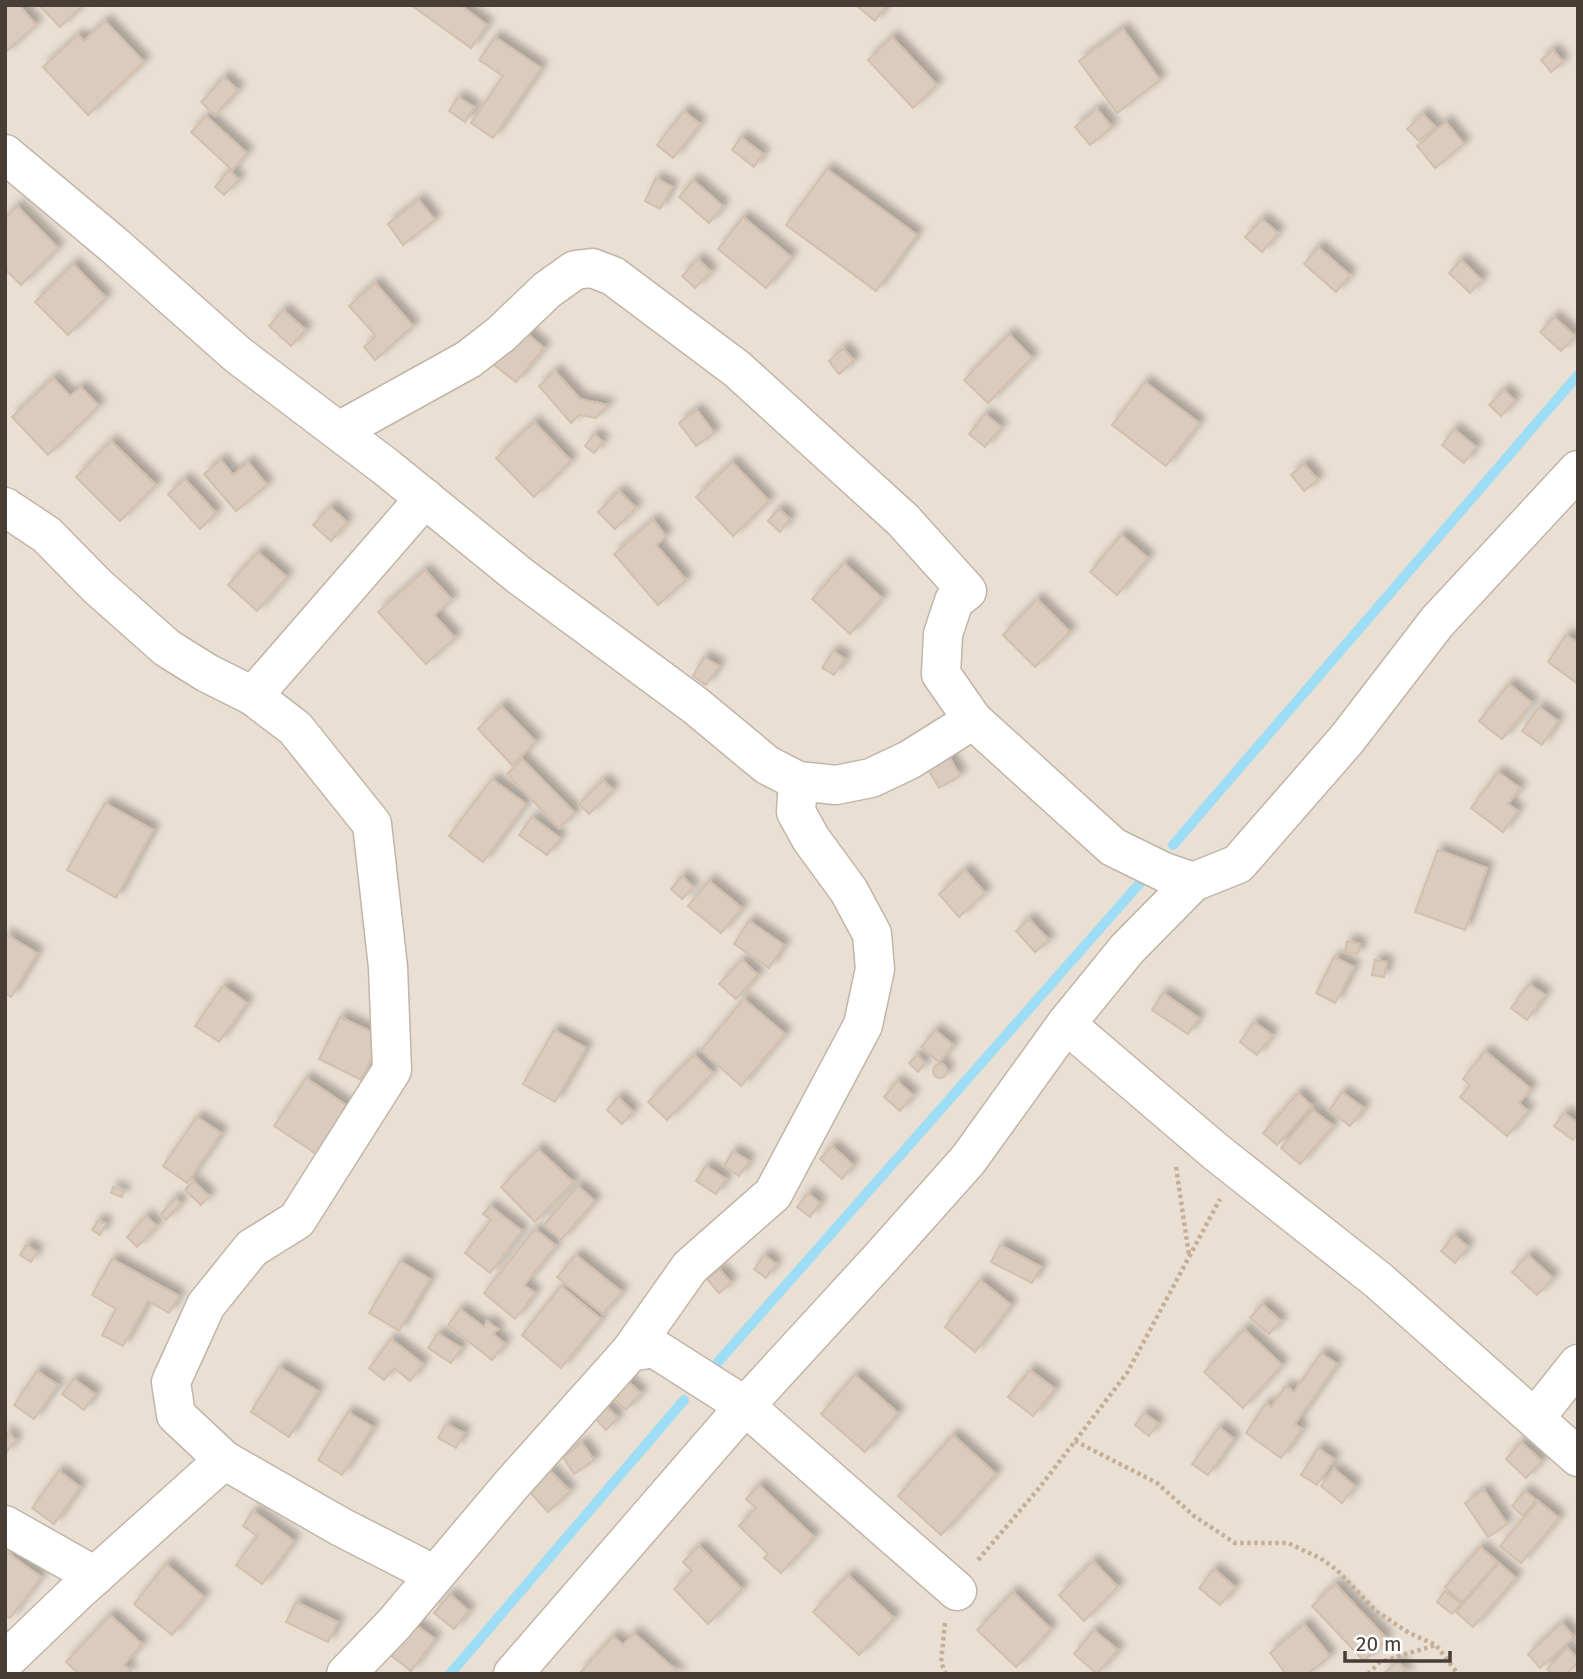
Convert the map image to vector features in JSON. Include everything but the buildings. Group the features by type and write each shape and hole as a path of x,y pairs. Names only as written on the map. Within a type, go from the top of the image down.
{"street":[{"path":"5,154 239,355 425,498 520,576 696,706 767,765 798,781 836,785 871,778 909,760 973,720"},
{"path":"339,431 469,359 501,334 547,290 575,270 592,268 613,276 737,369 903,520 967,591 954,601 943,634 941,674 973,720 1112,847 1164,872 1193,882"},
{"path":"518,1672 745,1406 968,1160 1066,1024 1127,949 1193,882 1238,864 1347,739 1437,622 1578,470"},
{"path":"253,696 425,498"},
{"path":"5,506 47,535 97,586 167,648 253,696 295,727 372,824 388,967 392,1070 297,1220 252,1248 206,1305 171,1382 176,1415 224,1460 341,1527 435,1574"},
{"path":"346,1674 394,1624 630,1352 690,1267 773,1194 863,1025 875,969 873,934 849,891 811,839 796,812 798,781"},
{"path":"1066,1024 1378,1280 1578,1457"},
{"path":"630,1352 653,1348 745,1406 957,1591"},
{"path":"1535,1418 1578,1364"},
{"path":"5,1661 224,1460"},
{"path":"5,1525 95,1576"}],"path":[{"path":"1168,1110 1189,1256"},
{"path":"946,1674 941,1662 944,1627 957,1591 982,1555 1040,1488 1126,1373 1237,1167"},
{"path":"1075,1441 1157,1483 1194,1516 1235,1543 1288,1544 1320,1558 1337,1570 1376,1611 1409,1633 1436,1646 1458,1674"},
{"path":"1367,1674 1380,1662 1436,1646"}],"shaded area":[{"path":"5,5 1578,5 1578,1674 5,1674"}],"waterway":[{"path":"1173,845 1578,375"},
{"path":"718,1362 1140,883"},
{"path":"450,1674 684,1400"}]}
